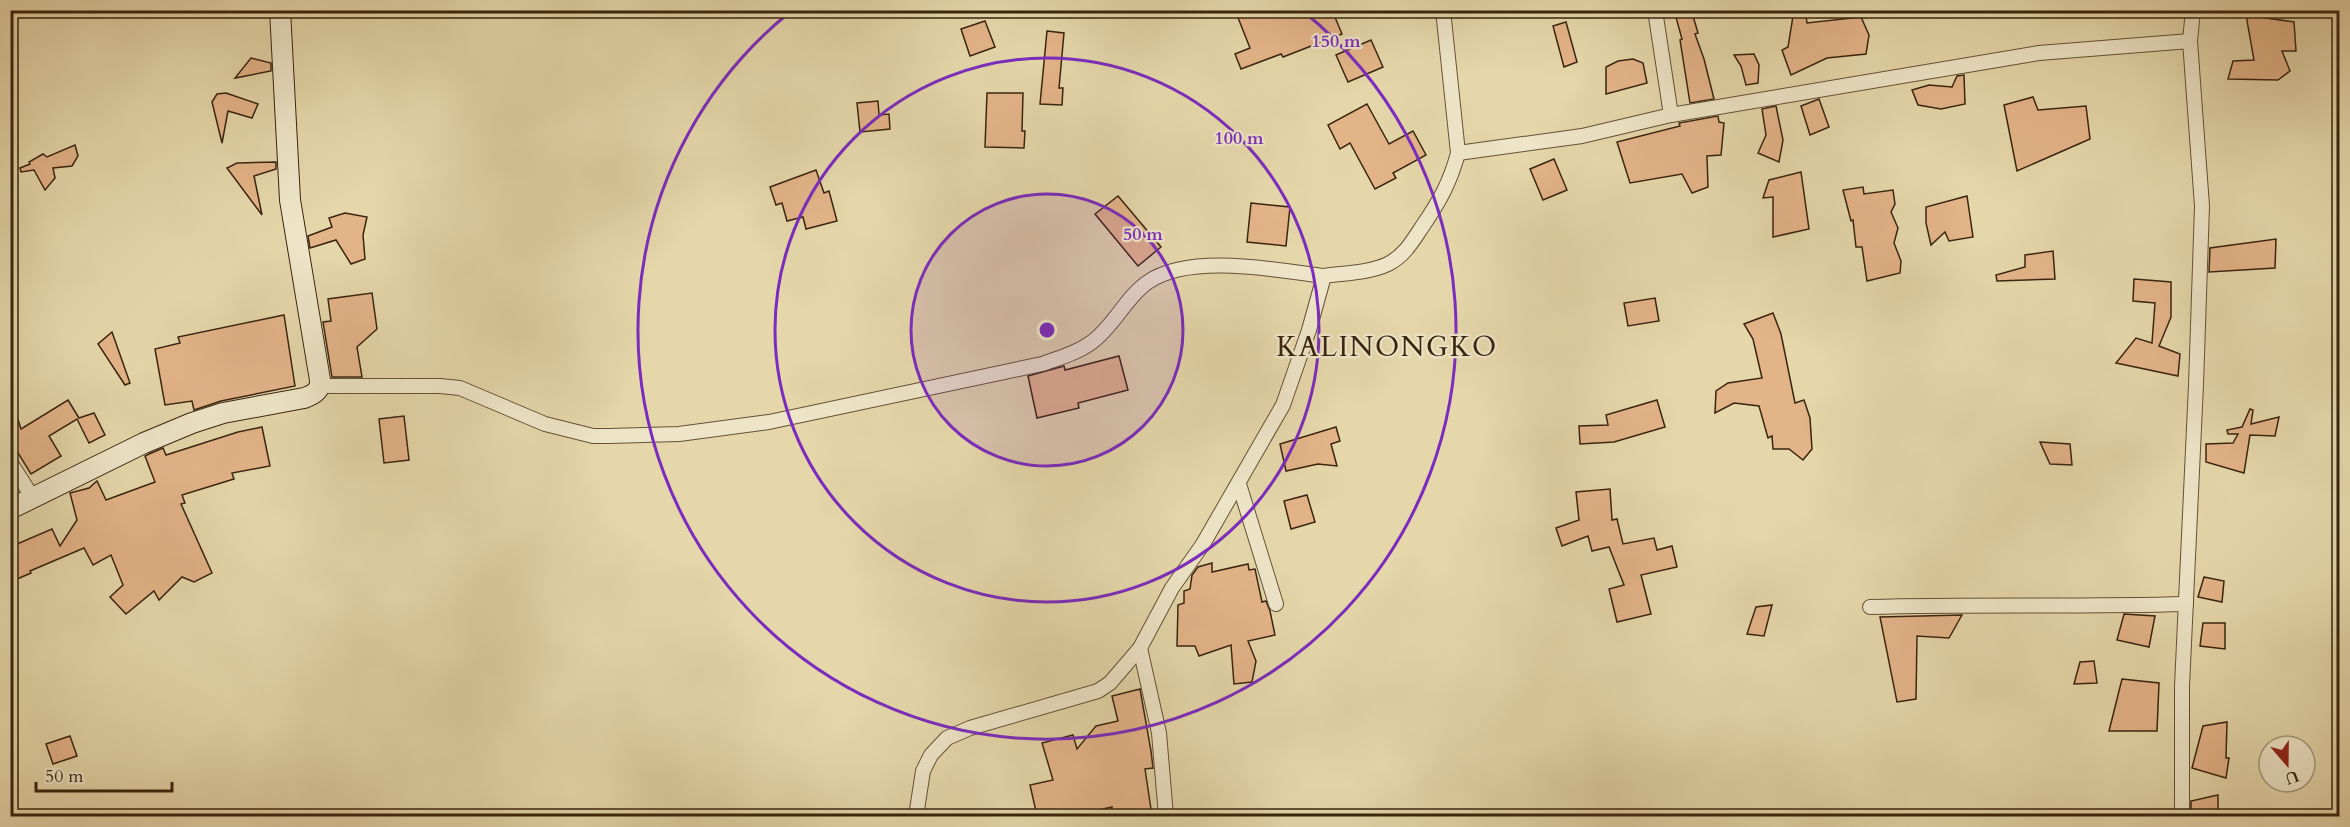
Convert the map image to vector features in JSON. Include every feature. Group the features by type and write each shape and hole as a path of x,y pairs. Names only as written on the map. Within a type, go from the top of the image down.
{"street":[{"path":"10,509 169,432 222,413 304,398 315,393 320,386 290,200 280,10"},
{"path":"320,386 460,388 545,424 570,431 609,436 679,434 769,423 1042,364 1079,351 1093,341 1142,287 1166,272 1212,266 1239,266 1324,276 1370,270 1396,260 1409,247 1440,202 1452,175 1458,153 1443,10"},
{"path":"1655,10 1671,115"},
{"path":"2182,816 2182,686 2202,206 2190,41 2193,10"},
{"path":"1458,153 1582,136 1671,115 2039,53 2190,41"},
{"path":"916,816 923,771 931,754 941,743 958,732 970,728 1098,691 1110,683 1140,648 1172,588 1203,544 1283,405 1309,330 1324,276"},
{"path":"10,462 33,498"},
{"path":"1239,484 1276,604"},
{"path":"1870,607 1946,605 2084,607 2187,604"},
{"path":"1140,648 1159,733 1166,816"}],"building":[{"path":"1235,10 1332,10 1342,34 1283,57 1281,54 1241,69 1235,54 1250,48"},
{"path":"1674,10 1686,10 1689,17 1693,16 1698,33 1695,34 1714,99 1690,103 1680,40 1682,39"},
{"path":"1794,10 1805,10 1807,23 1861,17 1869,35 1866,54 1827,58 1791,75 1782,50 1788,47"},
{"path":"2246,15 2294,22 2296,51 2282,51 2290,71 2278,80 2228,79 2233,61 2254,60"},
{"path":"985,21 995,47 970,56 961,29"},
{"path":"1566,22 1577,62 1564,67 1553,26"},
{"path":"1047,31 1064,33 1059,88 1063,88 1062,105 1040,104"},
{"path":"1371,40 1383,67 1348,82 1336,55"},
{"path":"1754,54 1759,65 1758,83 1746,85 1741,66 1734,55"},
{"path":"251,58 271,63 271,71 235,78"},
{"path":"1633,59 1643,63 1647,83 1606,94 1606,67 1618,61"},
{"path":"1964,75 1965,104 1941,109 1918,105 1912,90 1929,85 1952,87 1957,76"},
{"path":"226,93 258,104 252,118 228,111 222,143 212,102 217,94"},
{"path":"987,93 1023,93 1024,148 985,147"},
{"path":"2033,97 2038,110 2086,106 2090,139 2017,171 2004,105"},
{"path":"1819,99 1829,127 1810,135 1801,106"},
{"path":"878,101 879,115 889,114 890,129 860,132 857,103"},
{"path":"1367,104 1389,144 1413,131 1426,155 1393,173 1396,178 1375,189 1350,143 1340,149 1328,125"},
{"path":"1776,106 1783,140 1779,162 1758,153 1766,135 1762,109"},
{"path":"1718,116 1719,122 1724,123 1721,155 1707,156 1708,187 1692,193 1682,174 1630,183 1617,142 1680,126 1679,123"},
{"path":"75,145 78,156 72,166 53,168 55,178 45,190 34,170 21,172 20,168 43,154 47,157"},
{"path":"1554,159 1567,190 1543,200 1530,169"},
{"path":"276,162 276,169 254,176 262,215 227,168 237,163"},
{"path":"816,170 824,193 829,191 837,221 806,229 803,217 787,221 782,203 776,205 770,187"},
{"path":"1801,172 1809,229 1773,237 1773,197 1763,198 1769,180"},
{"path":"1863,187 1864,194 1893,190 1895,204 1891,212 1898,228 1894,243 1901,261 1900,273 1867,281 1862,247 1856,247 1853,220 1851,221 1843,190"},
{"path":"1118,196 1161,247 1138,266 1095,214"},
{"path":"1967,196 1973,237 1949,241 1945,232 1931,245 1926,223 1926,207"},
{"path":"1251,203 1290,207 1286,246 1247,242"},
{"path":"345,213 367,217 363,235 365,259 351,264 336,240 310,248 308,236 332,227 329,218"},
{"path":"2276,239 2275,268 2209,272 2210,248"},
{"path":"2053,251 2055,279 1997,281 1996,275 2025,267 2025,255"},
{"path":"2134,279 2171,282 2171,317 2159,346 2180,354 2178,376 2116,363 2136,338 2152,343 2155,303 2133,301"},
{"path":"372,293 377,329 357,347 362,377 332,377 323,322 331,321 328,299"},
{"path":"1655,298 1659,321 1628,326 1624,303"},
{"path":"1773,313 1781,334 1795,403 1804,400 1810,418 1812,449 1803,460 1789,449 1773,449 1772,436 1768,438 1759,406 1734,403 1715,413 1716,391 1728,383 1762,378 1753,339 1744,324"},
{"path":"284,315 295,386 221,401 194,410 192,401 165,405 155,349 180,343 178,337"},
{"path":"112,332 130,383 125,385 98,344"},
{"path":"1119,356 1128,390 1078,403 1079,408 1037,418 1028,376 1064,366 1065,370"},
{"path":"68,400 79,418 94,413 105,435 89,443 77,419 49,436 61,456 31,474 10,440 10,405 13,404 21,429"},
{"path":"1657,400 1665,427 1614,442 1580,444 1579,426 1608,425 1606,415"},
{"path":"2250,409 2253,410 2251,424 2279,417 2275,436 2250,435 2244,473 2206,462 2206,444 2233,443 2238,434 2228,434 2227,430 2242,427"},
{"path":"404,416 409,460 384,463 379,419"},
{"path":"262,427 270,466 232,473 234,479 182,495 185,503 181,504 212,573 194,582 182,577 159,600 154,591 126,614 110,597 123,585 111,555 93,565 84,548 10,582 10,547 52,529 60,546 77,520 70,493 89,488 97,481 106,500 155,482 145,456 149,454 163,448 166,455 238,432"},
{"path":"1336,427 1340,441 1331,444 1337,466 1318,464 1286,471 1280,444"},
{"path":"2040,442 2070,444 2072,465 2050,464"},
{"path":"1610,489 1612,520 1617,519 1623,544 1654,538 1657,550 1672,546 1677,567 1641,575 1651,614 1617,622 1609,589 1624,585 1609,547 1592,551 1588,536 1562,546 1556,528 1579,520 1576,492"},
{"path":"1307,495 1315,522 1291,529 1284,501"},
{"path":"1212,563 1212,572 1248,564 1249,570 1255,569 1262,602 1266,601 1270,611 1275,635 1248,641 1256,661 1252,682 1234,684 1231,645 1199,656 1195,646 1177,646 1178,605 1184,603 1184,591 1190,589 1192,575 1198,567"},
{"path":"2204,577 2224,581 2222,602 2198,597"},
{"path":"1772,605 1764,636 1747,634 1756,607"},
{"path":"2124,614 2155,616 2149,647 2117,640"},
{"path":"1962,615 1949,638 1917,636 1916,699 1897,702 1880,617"},
{"path":"2203,623 2225,623 2225,649 2200,646"},
{"path":"2094,661 2097,683 2074,684 2080,662"},
{"path":"2122,679 2159,683 2157,731 2109,731"},
{"path":"1140,689 1153,768 1145,769 1152,816 1112,816 1112,807 1071,816 1037,816 1030,785 1053,780 1042,743 1073,735 1077,749 1096,726 1118,721 1112,696"},
{"path":"2227,722 2226,758 2229,758 2226,778 2192,768 2203,726"},
{"path":"70,736 77,756 53,764 46,744"},
{"path":"2218,795 2218,816 2191,816 2191,801"}],"district":[{"name":"KALINONGKO","path":"1387,346"}]}
